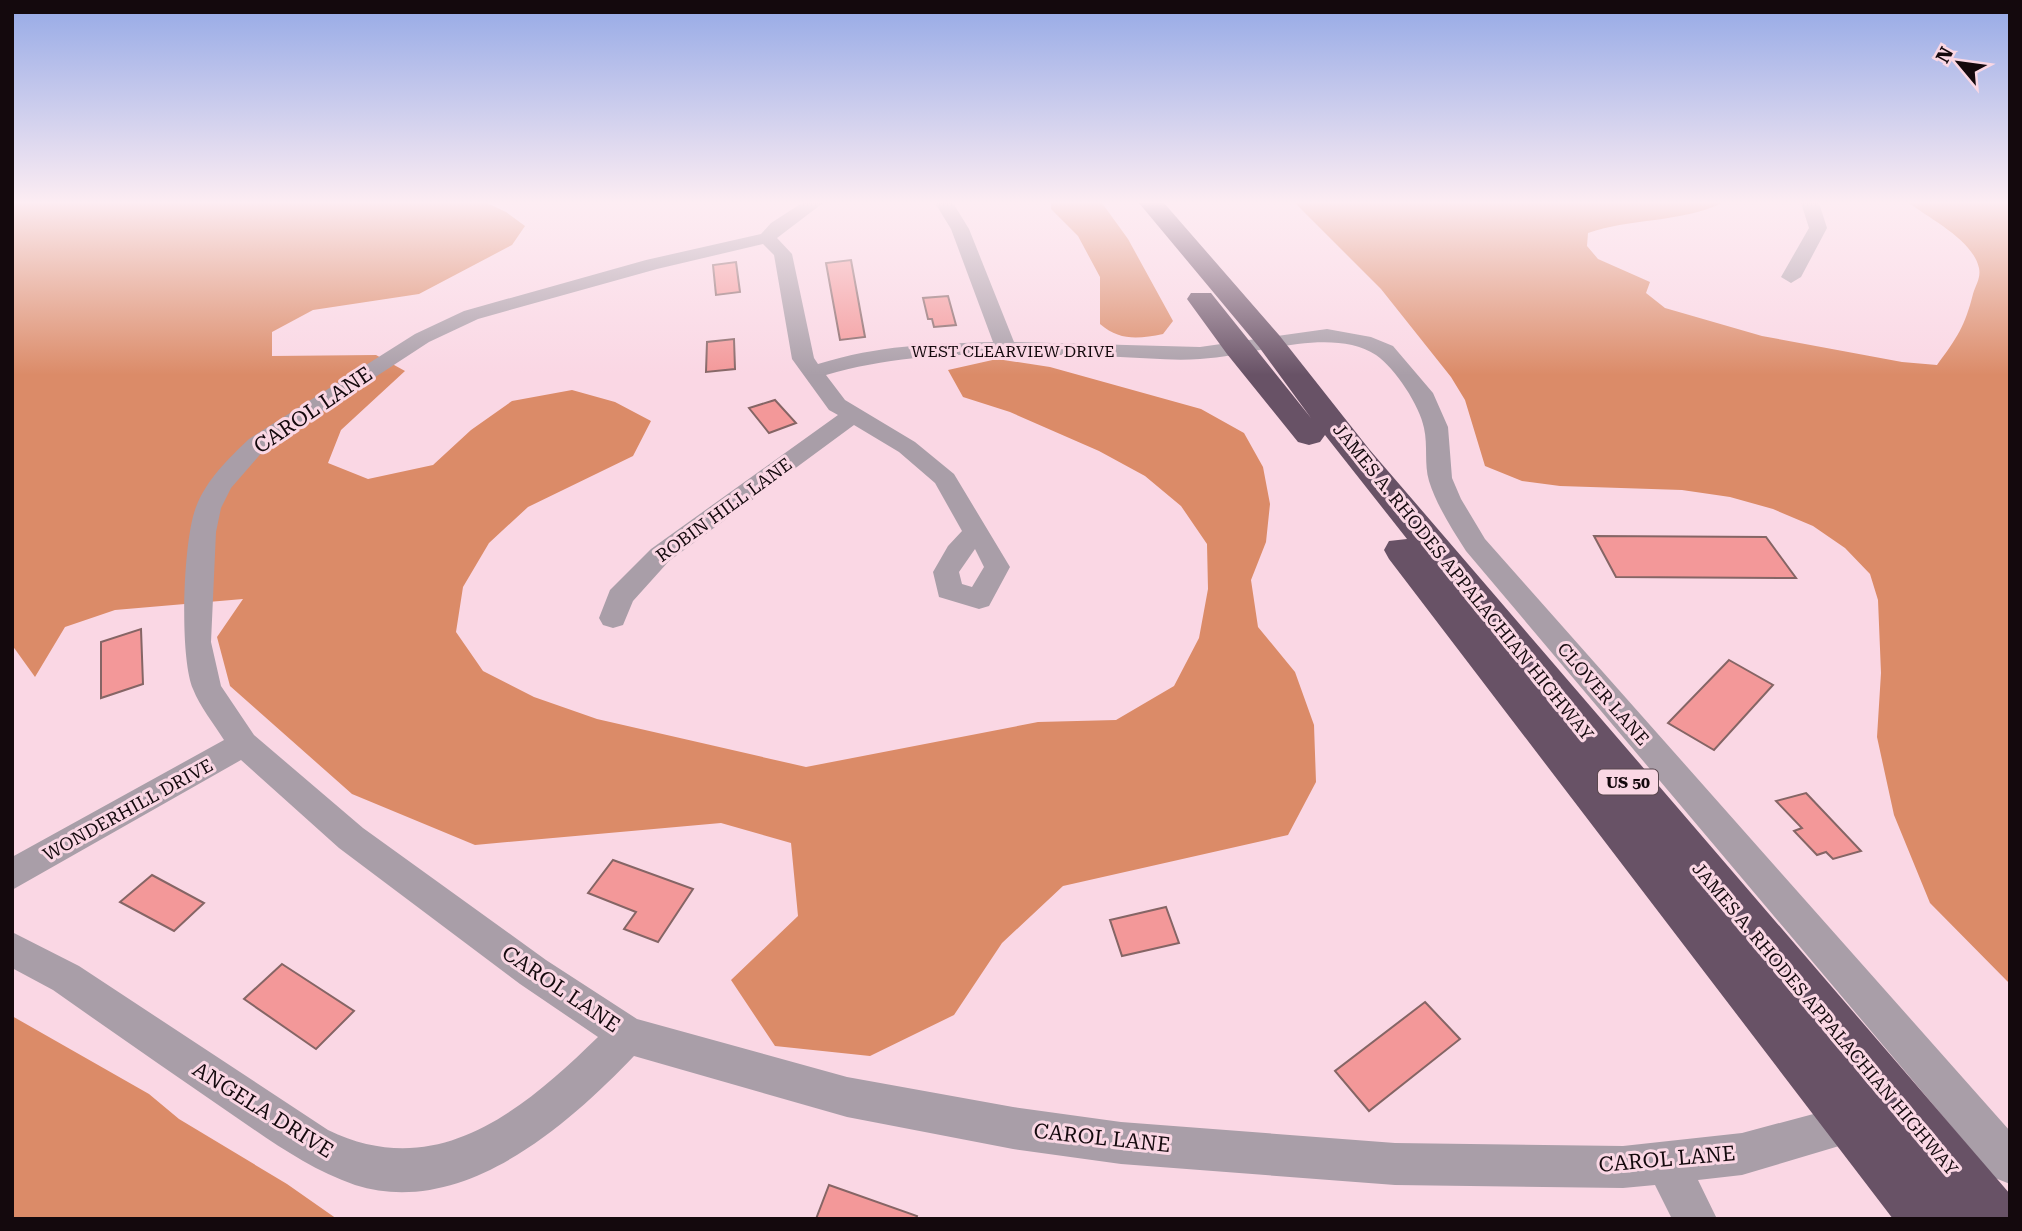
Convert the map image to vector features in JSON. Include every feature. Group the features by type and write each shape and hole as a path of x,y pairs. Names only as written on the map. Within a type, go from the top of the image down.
{"highway":[{"name":"JAMES A. RHODES APPALACHIAN HIGHWAY","path":"1178,260 1253,344 1348,482 1877,1115 1992,1219"},
{"name":"JAMES A. RHODES APPALACHIAN HIGHWAY","path":"1198,260 1231,300 1253,344"},
{"name":"JAMES A. RHODES APPALACHIAN HIGHWAY","path":"1877,1115 1930,1219"}],"street":[{"name":"CAROL LANE","path":"669,260 471,315 422,338 257,444 235,465 219,486 208,508 196,618 197,642 207,688 243,744 351,838 533,972 628,1035 847,1097 1013,1128 1121,1143 1395,1164 1623,1167 1742,1154 1877,1115"},
{"path":"784,260 798,345 803,359 837,405 907,447 945,479 976,532"},
{"path":"972,260 1006,348"},
{"path":"1791,277 1800,260"},
{"name":"CLOVER LANE","path":"1253,344 1327,335 1364,341 1385,351 1413,379 1436,426 1440,478 1448,499 1475,545 2010,1163"},
{"name":"WEST CLEARVIEW DRIVE","path":"813,372 893,351 1006,348 1200,353 1253,344"},
{"name":"ROBIN HILL LANE","path":"613,618 621,597 660,555 851,415"},
{"name":"WONDERHILL DRIVE","path":"12,875 243,744"},
{"name":"ANGELA DRIVE","path":"12,949 66,978 313,1145 340,1159 373,1168 428,1167 467,1157 507,1139 541,1118 628,1035"},
{"path":"1665,1163 1695,1219"}],"shaded area":[{"path":"12,260 483,260 419,294 313,310 272,332 272,356 376,355 405,371 341,430 328,463 368,479 433,465 471,430 512,401 572,390 615,402 651,421 633,456 528,507 489,543 463,587 456,632 483,671 534,697 597,719 806,767 1038,722 1116,720 1174,686 1199,638 1208,589 1207,544 1181,506 1145,476 1099,451 1010,412 963,397 948,370 997,359 1050,367 1201,409 1244,433 1263,467 1270,504 1266,542 1251,580 1258,627 1295,672 1314,725 1316,782 1288,835 1063,886 1002,943 954,1015 870,1056 775,1046 731,980 798,916 791,843 721,823 475,845 352,794 230,686 217,637 243,599 115,610 65,627 35,677 12,645"},
{"path":"1091,260 1140,260 1173,321 1163,334 1145,337 1122,336 1107,330 1100,324 1100,277"},
{"path":"1352,260 1601,260 1650,282 1646,293 1665,308 1762,336 1902,362 1937,365 1963,323 1979,278 1976,260 2010,260 2010,984 1930,903 1894,815 1877,737 1881,673 1878,600 1870,574 1845,548 1813,526 1773,509 1730,497 1682,490 1560,486 1522,481 1485,466 1465,400 1451,377 1381,289"},
{"path":"12,1016 149,1094 179,1119 287,1184 337,1219 12,1219"}],"building":[{"path":"851,260 865,337 840,340 826,263"},
{"path":"736,262 740,292 716,295 713,265"},
{"path":"948,296 956,325 934,327 932,319 928,319 923,298"},
{"path":"734,339 735,369 706,372 707,342"},
{"path":"775,400 796,423 769,433 749,408"},
{"path":"1594,536 1766,537 1796,578 1616,577"},
{"path":"141,629 143,684 101,698 101,642"},
{"path":"1729,660 1773,685 1714,750 1668,723"},
{"path":"1806,793 1861,851 1833,859 1826,852 1817,855 1794,831 1802,828 1776,801"},
{"path":"613,860 693,889 658,942 624,929 636,912 588,893"},
{"path":"152,875 204,903 174,931 120,902"},
{"path":"1166,907 1179,943 1122,956 1110,920"},
{"path":"282,964 354,1011 316,1049 244,999"},
{"path":"1425,1002 1460,1039 1369,1111 1335,1071"},
{"path":"829,1185 917,1216 916,1219 816,1219"}]}
